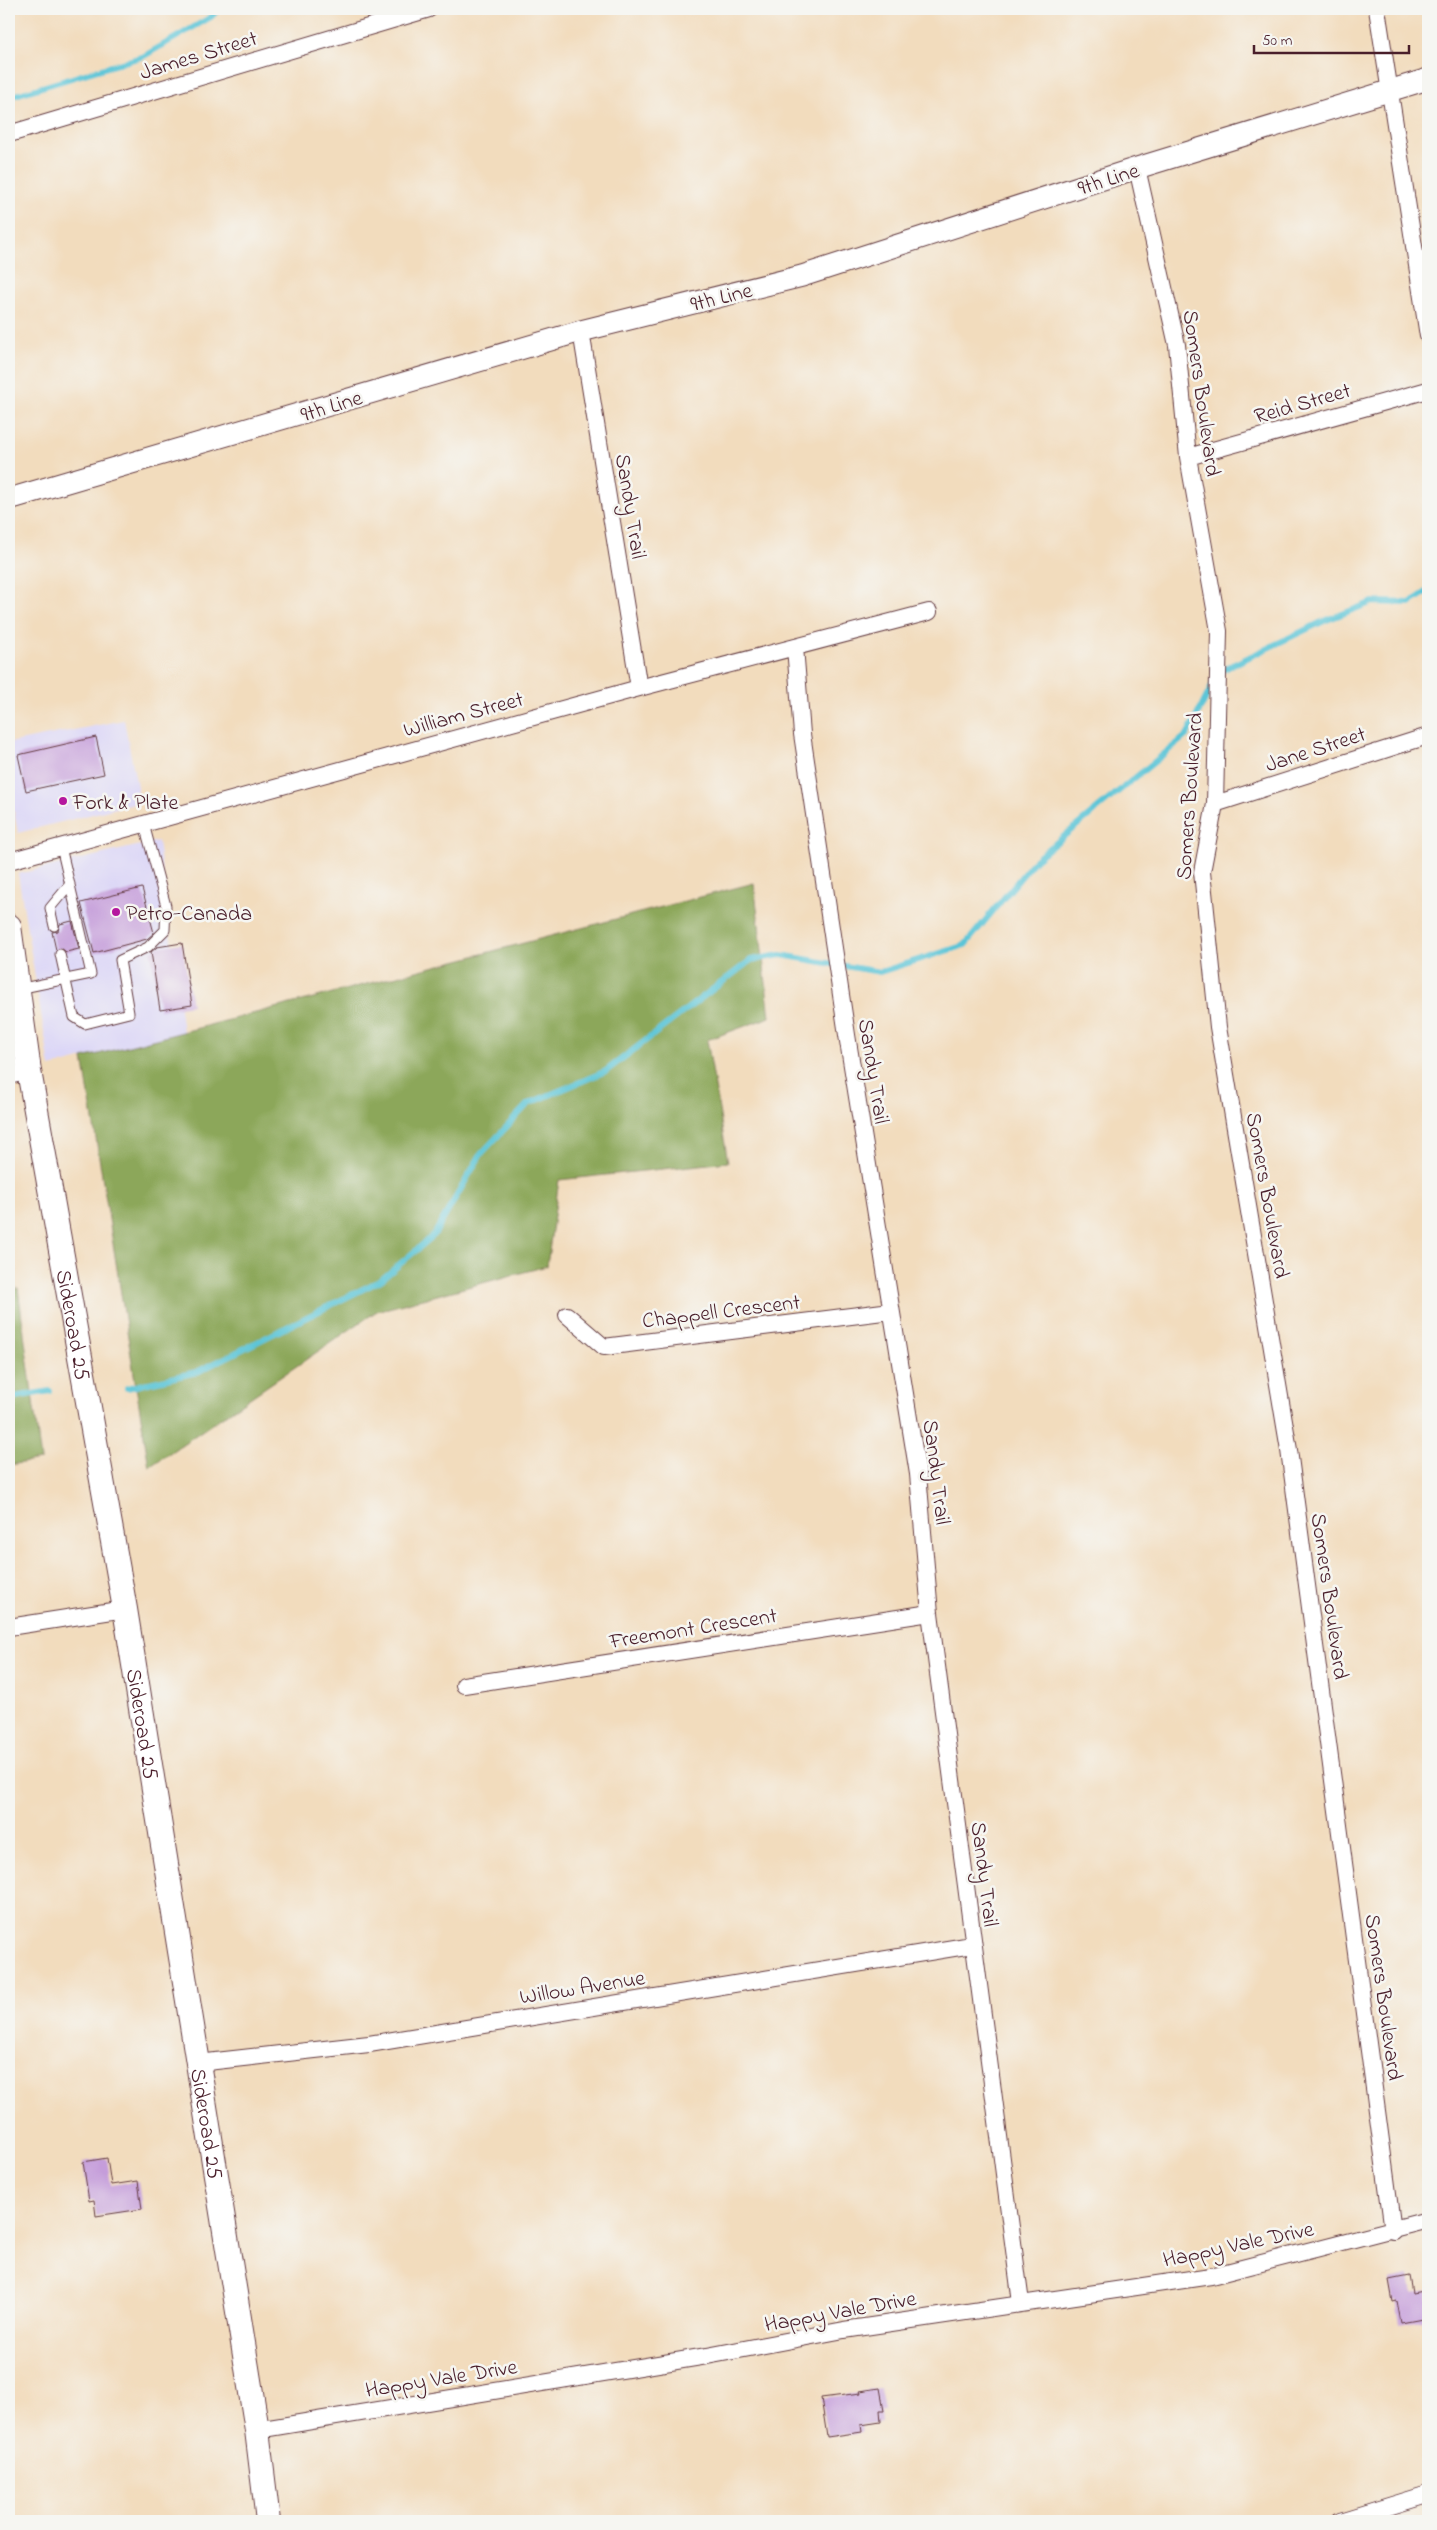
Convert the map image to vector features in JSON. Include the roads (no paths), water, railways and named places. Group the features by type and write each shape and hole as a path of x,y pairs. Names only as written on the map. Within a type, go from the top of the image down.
{"main road":[{"name":"Sideroad 25","path":"9,926 18,989 19,1074 125,1610 256,2430 268,2521"}],"street":[{"name":"James Street","path":"9,134 429,9"},
{"path":"1377,9 1428,336"},
{"name":"9th Line","path":"9,499 581,331 802,276 1137,168 1428,79"},
{"name":"Somers Boulevard","path":"1137,168 1177,346 1188,457 1219,631 1214,804 1202,872 1218,1027 1289,1450 1393,2231"},
{"name":"Sandy Trail","path":"581,331 639,688"},
{"name":"Reid Street","path":"1188,457 1428,390"},
{"name":"William Street","path":"9,861 639,688 930,612"},
{"name":"Sandy Trail","path":"795,647 803,744 847,1035 918,1474 930,1612 972,1945 1021,2304"},
{"name":"Jane Street","path":"1214,804 1428,736"},
{"name":"Chappell Crescent","path":"567,1315 604,1347 891,1311"},
{"path":"9,1627 125,1610"},
{"name":"Freemont Crescent","path":"464,1685 930,1612"},
{"name":"Willow Avenue","path":"198,2063 369,2044 972,1945"},
{"name":"Happy Vale Drive","path":"256,2430 707,2356 844,2330 1210,2276 1393,2231 1428,2220"},
{"path":"1340,2521 1428,2494"}],"lane":[{"path":"60,954 74,1017 85,1024 129,1013 120,960 148,947 165,930 166,906 144,824"},
{"path":"18,989 91,974 61,846"},
{"path":"54,926 50,908 70,884"}],"waterway":[{"path":"9,97 144,56 211,17 219,9"},
{"path":"1220,671 1324,621 1373,602 1410,603 1428,591"},
{"path":"127,1388 197,1372 381,1280 434,1235 481,1154 528,1104 606,1071 751,960 781,955 880,972 965,945 1035,860 1187,735 1213,684"},
{"path":"9,1398 50,1391"}],"place":[{"name":"Fork & Plate","path":"63,801"},
{"name":"Petro-Canada","path":"116,912"}]}
